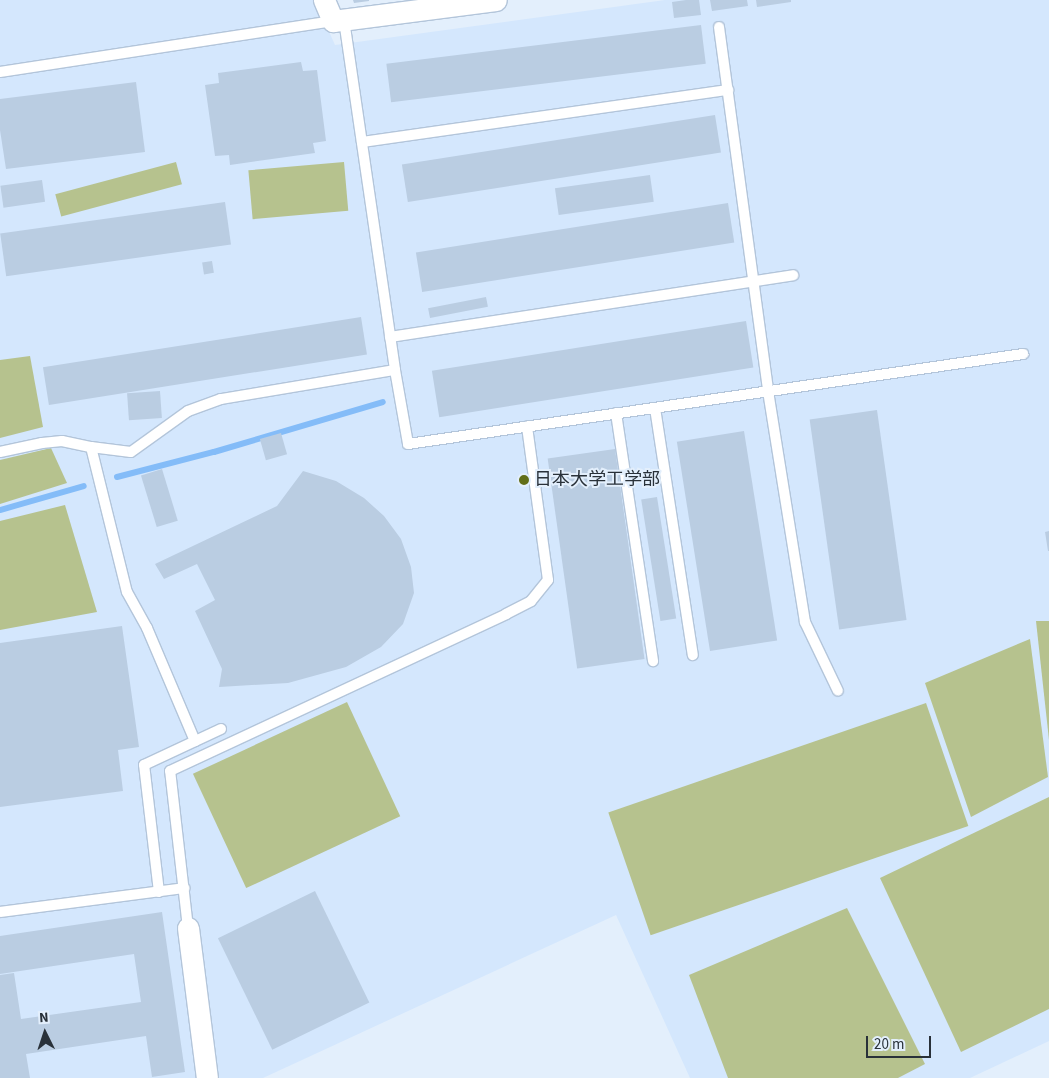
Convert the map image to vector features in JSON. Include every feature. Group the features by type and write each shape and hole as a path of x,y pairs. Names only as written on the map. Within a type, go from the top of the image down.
{"street":[{"path":"324,0 339,14 496,0"},
{"path":"188,928 207,1078"}],"lane":[{"path":"0,72 339,14 362,142 395,370 408,444 1023,354"},
{"path":"719,27 768,391 805,622 838,691"},
{"path":"362,142 728,90"},
{"path":"390,336 793,275"},
{"path":"0,452 42,442 62,441 91,448 131,452 188,411 221,399 395,370"},
{"path":"655,408 693,654"},
{"path":"616,413 653,661"},
{"path":"188,928 170,771 506,614 531,601 548,580 527,426"},
{"path":"91,448 127,592 147,628 195,741"},
{"path":"159,892 144,765 221,729"},
{"path":"0,912 184,888"}],"shaded area":[{"name":"日本大学工学部","path":"0,0 315,0 335,45 665,0 1049,0 1049,1041 970,1078 690,1078 616,915 263,1078 0,1078"}],"green space":[{"path":"176,162 182,184 61,217 55,194"},
{"path":"344,162 348,211 253,219 248,170"},
{"path":"30,356 43,427 0,438 0,360"},
{"path":"51,448 67,483 0,504 0,460"},
{"path":"65,505 97,612 0,630 0,521"},
{"path":"1036,621 1049,621 1049,740"},
{"path":"1030,639 1048,777 971,817 925,683"},
{"path":"347,702 400,816 246,888 193,774"},
{"path":"926,703 968,826 651,935 608,812"},
{"path":"1049,797 1049,1009 961,1052 880,878"},
{"path":"847,908 925,1064 898,1078 728,1078 689,975"}],"building":[{"path":"353,0 369,0 369,1 354,3"},
{"path":"699,0 701,15 674,18 672,2"},
{"path":"710,0 747,0 748,6 712,11"},
{"path":"756,0 791,0 791,2 757,7"},
{"path":"701,25 706,64 391,102 386,64"},
{"path":"301,62 303,71 317,70 326,141 313,143 315,153 230,165 229,155 215,156 205,85 219,83 218,73"},
{"path":"136,82 145,152 6,169 0,130 0,99"},
{"path":"715,115 721,153 408,202 402,165"},
{"path":"650,175 654,202 559,215 555,188"},
{"path":"42,180 45,202 3,208 0,186"},
{"path":"225,202 231,245 6,276 0,234"},
{"path":"728,203 734,243 422,292 416,252"},
{"path":"212,261 214,273 204,274 202,263"},
{"path":"486,297 488,307 430,318 428,308"},
{"path":"361,317 367,355 49,405 43,367"},
{"path":"746,321 753,367 439,417 432,371"},
{"path":"160,391 162,418 129,420 127,393"},
{"path":"877,410 907,620 839,629 810,419"},
{"path":"744,431 777,640 710,651 677,442"},
{"path":"281,433 287,454 266,460 260,439"},
{"path":"615,449 645,659 577,668 548,458"},
{"path":"162,469 178,521 157,527 141,475"},
{"path":"303,471 336,481 364,498 384,516 401,539 411,567 414,593 403,624 381,647 346,667 288,683 219,687 222,669 195,611 215,600 197,564 164,579 155,564 277,506"},
{"path":"657,497 676,618 660,621 641,500"},
{"path":"1049,531 1049,551 1048,551 1045,532"},
{"path":"122,626 139,747 118,750 123,791 0,807 0,643"},
{"path":"315,891 369,1002 272,1050 218,938"},
{"path":"162,912 185,1072 152,1077 146,1036 26,1054 30,1078 0,1078 0,975 14,973 21,1019 141,1002 134,954 0,974 0,936"}],"waterway":[{"path":"117,477 214,452 383,402"},
{"path":"0,510 84,486"}],"place":[{"name":"日本大学工学部","path":"524,480"}]}
